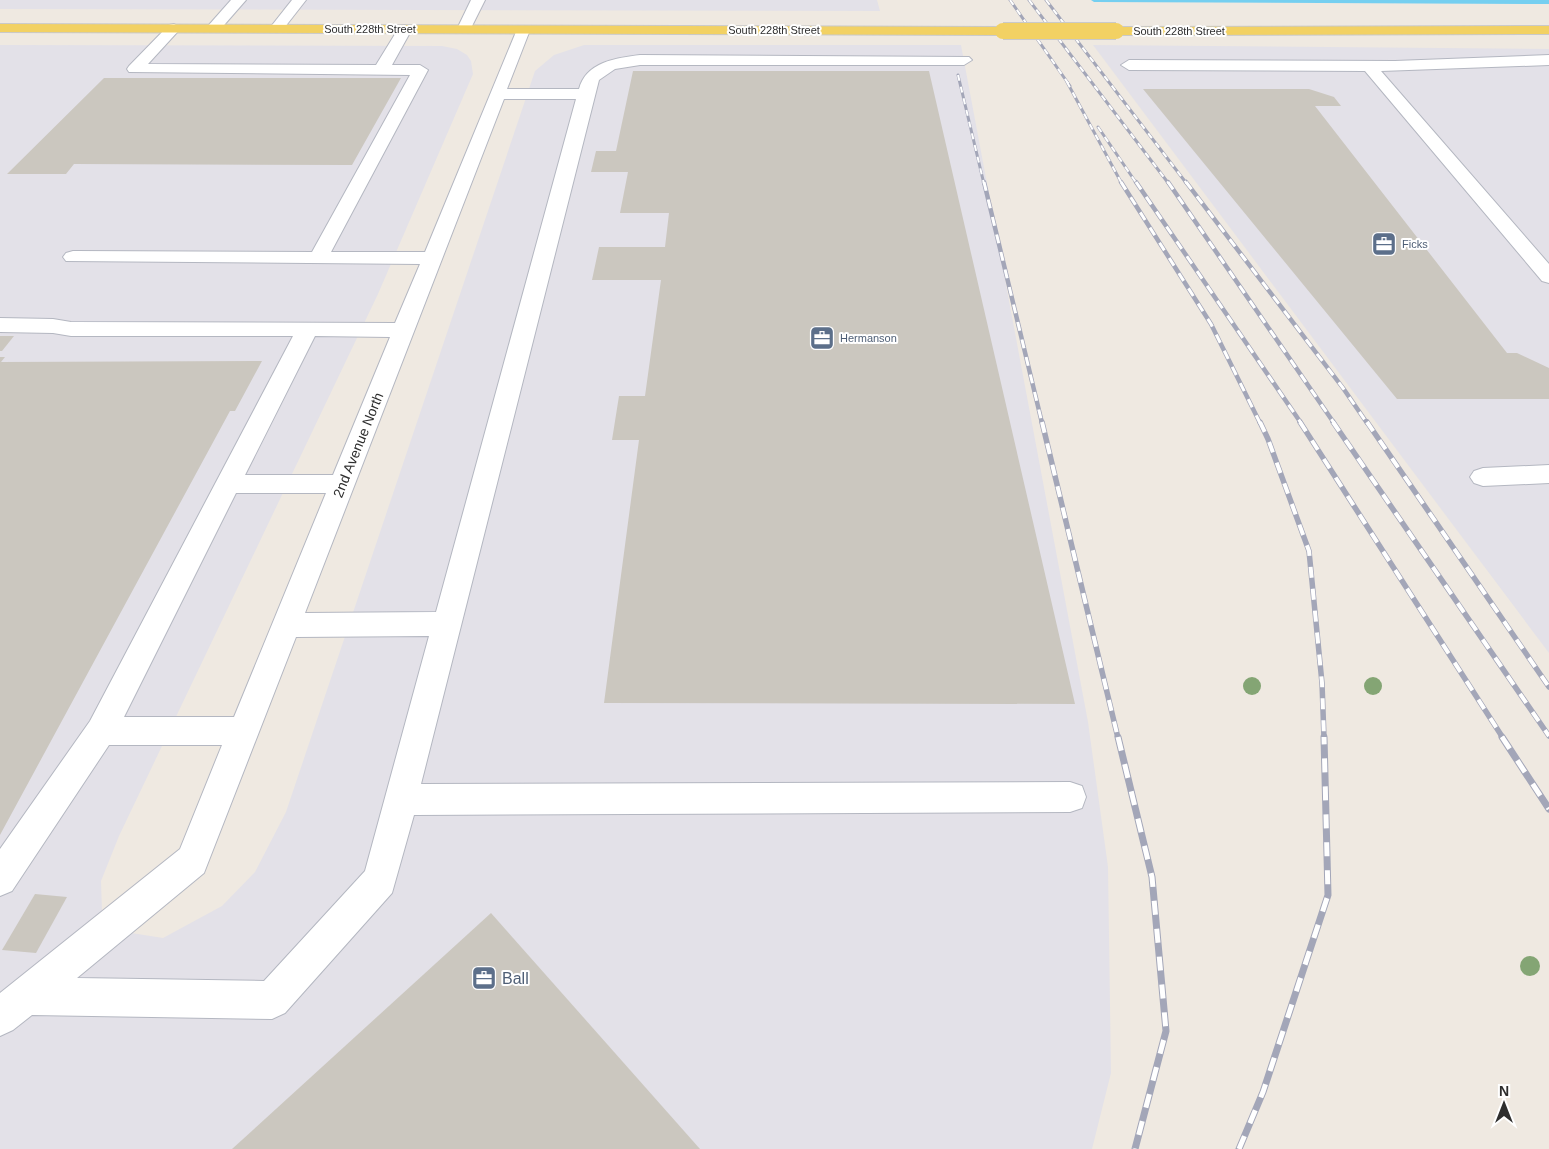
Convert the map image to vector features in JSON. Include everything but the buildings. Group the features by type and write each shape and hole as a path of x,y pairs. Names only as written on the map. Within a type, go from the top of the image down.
{"main road":[{"name":"South 228th Street","path":"0,28 1003,31 1549,30"}],"street":[{"path":"213,28 239,0"},
{"path":"276,29 299,0"},
{"path":"464,29 478,0"},
{"path":"174,28 135,69 420,70 318,258"},
{"path":"381,70 405,29"},
{"name":"2nd Avenue North","path":"13,1007 192,861 524,30"},
{"path":"13,1007 272,1000 380,881 586,94 594,73 613,63 640,60 964,60"},
{"path":"1129,65 1369,66 1549,60"},
{"path":"1369,66 1549,277"},
{"path":"498,94 586,94"},
{"path":"73,257 432,258"},
{"path":"0,325 53,326 71,329 404,330"},
{"path":"0,879 101,731 307,330"},
{"path":"1483,477 1549,474"},
{"path":"228,484 342,484"},
{"path":"286,625 448,624"},
{"path":"101,731 243,731"},
{"path":"401,800 1070,797"}],"shaded area":[{"path":"0,0 877,0 880,11 0,9"},
{"path":"0,45 442,46 457,49 467,55 471,61 473,74 378,294 119,836 101,881 102,912 125,932 163,938 222,906 255,872 286,812 535,71 554,55 584,45 961,45 1088,722 1108,867 1111,1073 1092,1149 0,1149"},
{"path":"1093,45 1549,49 1549,653"}],"waterway":[{"path":"1094,0 1549,2"}],"railway":[{"path":"1010,0 1070,86"},
{"path":"1029,0 1169,184"},
{"path":"1046,0 1187,184"},
{"path":"958,75 984,184"},
{"path":"1067,82 1122,184"},
{"path":"1098,127 1137,184"},
{"path":"984,182 1042,423"},
{"path":"1121,182 1211,324 1260,423"},
{"path":"1136,182 1301,423"},
{"path":"1168,182 1334,423"},
{"path":"1186,182 1343,388 1367,423"},
{"path":"1042,422 1118,738"},
{"path":"1260,422 1309,551 1322,683 1324,738"},
{"path":"1300,422 1503,738"},
{"path":"1333,422 1549,736"},
{"path":"1367,422 1549,687"},
{"path":"1118,737 1152,877 1166,1031 1135,1149"},
{"path":"1239,1149 1263,1092 1328,895 1324,737"},
{"path":"1502,737 1549,809"}],"place":[{"name":"Ficks","path":"1384,244"},
{"name":"Hermanson","path":"822,338"},
{"name":"Ball","path":"484,978"}]}
